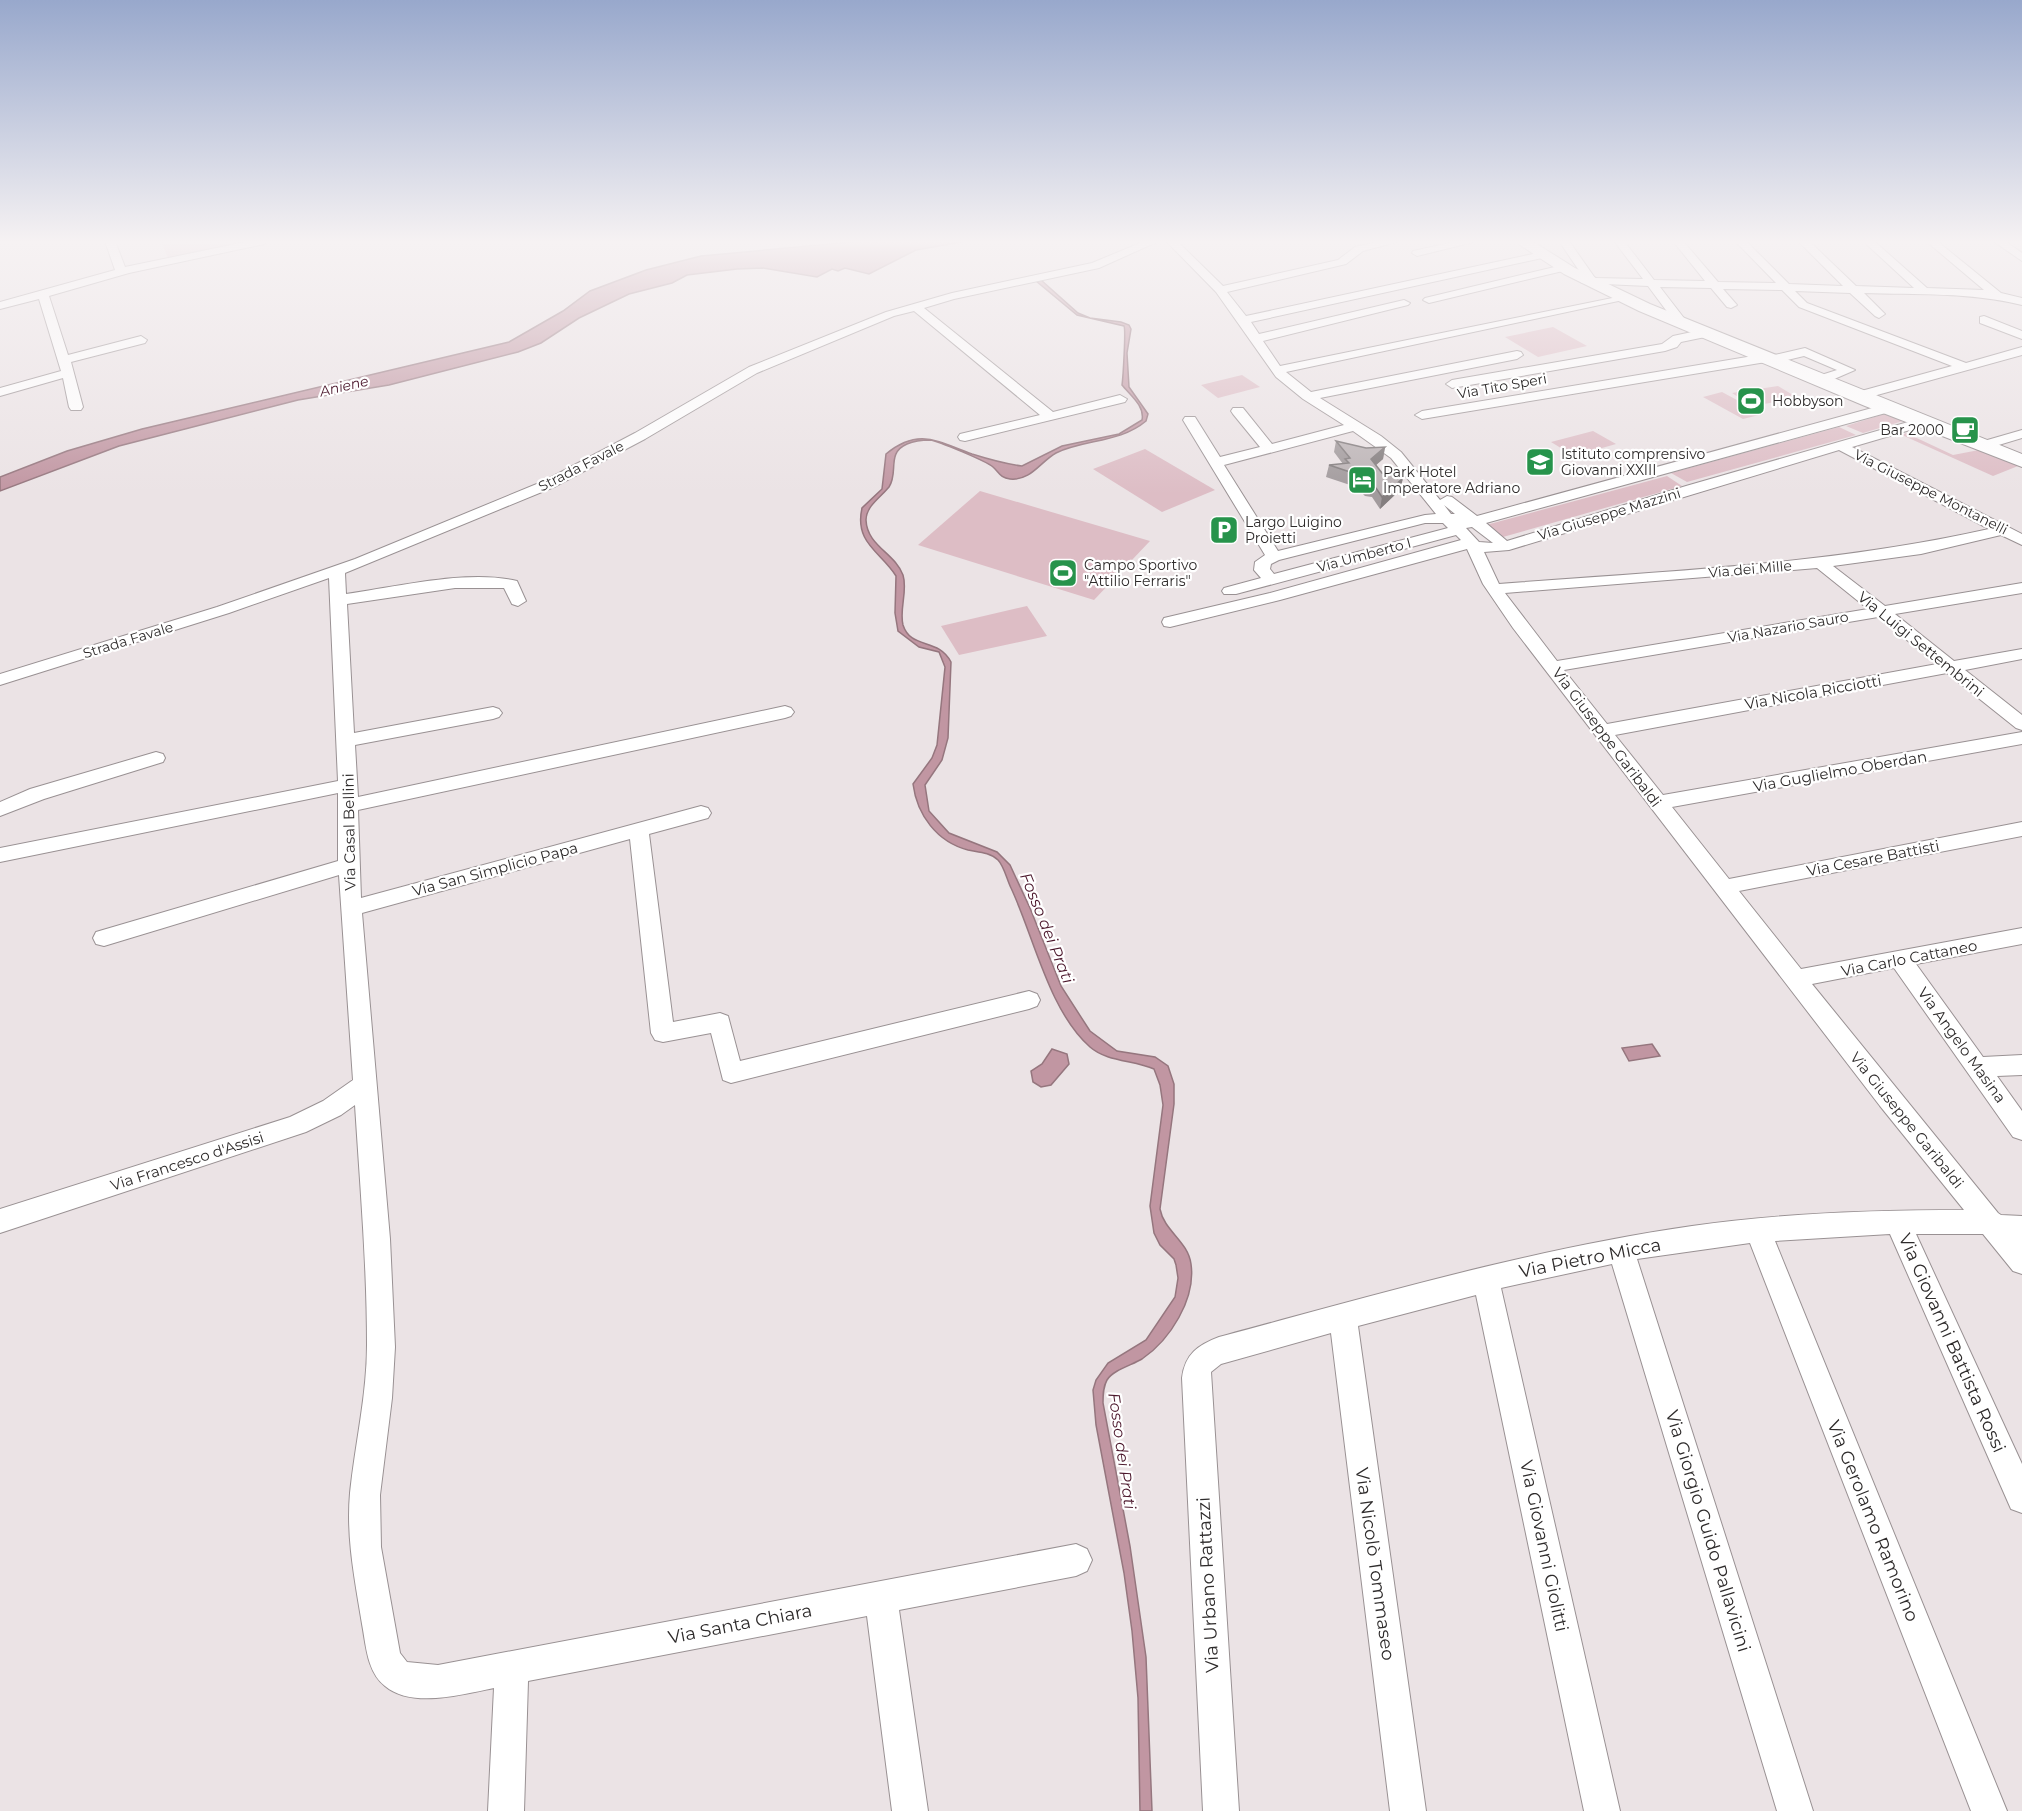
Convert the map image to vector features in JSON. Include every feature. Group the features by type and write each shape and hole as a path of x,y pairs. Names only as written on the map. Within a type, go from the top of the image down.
{"main road":[{"path":"1690,326 2022,461"}],"street":[{"path":"53,326 68,373 75,407"},
{"name":"Strada Favale","path":"0,680 188,622 338,572 562,477 640,436 766,364 865,326"},
{"path":"939,326 1050,416"},
{"name":"Via Giuseppe Garibaldi","path":"1247,326 1276,369 1308,396 1393,452 1460,521"},
{"name":"Via Giuseppe Garibaldi","path":"1255,326 1284,369 1315,395 1402,448 1428,475 1460,521 1490,583 1795,980 2022,1262"},
{"path":"1263,337 1311,326"},
{"path":"1284,369 1489,326"},
{"path":"1856,326 1963,366"},
{"path":"1998,326 2022,335"},
{"path":"1452,384 1668,346 1677,339 1706,333"},
{"path":"64,360 141,340"},
{"path":"1859,396 2022,351"},
{"name":"Via Tito Speri","path":"1422,415 1806,352 1849,370 1820,380"},
{"path":"1315,395 1517,355"},
{"path":"0,392 68,373"},
{"path":"965,437 1120,399"},
{"name":"Via Giuseppe Mazzini","path":"1460,521 1660,471 1888,408"},
{"path":"1238,411 1270,450"},
{"path":"1190,420 1274,557 1263,562 1262,570 1271,580"},
{"name":"Via Giuseppe Mazzini","path":"1170,622 1274,597 1472,543 1486,549 1504,547 1691,489 1922,422"},
{"path":"1836,423 1866,437"},
{"path":"1215,463 1355,426"},
{"path":"1982,446 2022,434"},
{"name":"Via Giuseppe Montanelli","path":"1839,445 2022,540"},
{"path":"1660,471 1691,489"},
{"name":"Via Umberto I","path":"1274,557 1425,519 1460,521"},
{"path":"1460,521 1498,540 1504,547 1490,583"},
{"name":"Via Umberto I","path":"1230,591 1460,521"},
{"name":"Via dei Mille","path":"1490,583 1820,563 1921,549 2004,530"},
{"name":"Via Luigi Settembrini","path":"1820,563 2022,724"},
{"name":"Via Casal Bellini","path":"338,572 348,785 348,865 377,1239 381,1347 364,1531 367,1565 383,1652 389,1668 403,1679"},
{"path":"339,600 500,581 511,584 518,600"},
{"name":"Via Nazario Sauro","path":"1554,667 2022,588"},
{"name":"Via Nicola Ricciotti","path":"1603,731 2022,654"},
{"path":"348,806 785,712"},
{"path":"346,741 493,713"},
{"name":"Via Guglielmo Oberdan","path":"1658,803 2022,738"},
{"path":"0,809 27,797 156,758"},
{"path":"0,855 348,785"},
{"name":"Via San Simplicio Papa","path":"351,908 700,813"},
{"name":"Via Cesare Battisti","path":"1724,887 2022,829"},
{"path":"639,830 663,1033 720,1022 731,1073 1029,1000"},
{"path":"104,938 348,865"},
{"name":"Via Carlo Cattaneo","path":"1795,980 2022,936"},
{"name":"Via Angelo Masina","path":"1901,961 2022,1130"},
{"path":"1977,1067 2022,1065"},
{"name":"Via Francesco d'Assisi","path":"0,1221 297,1125 366,1088"},
{"name":"Via Pietro Micca","path":"1201,1361 1219,1351 1343,1317 1486,1280 1621,1251 1758,1230 1827,1224 1897,1221 2022,1228"},
{"name":"Via Giovanni Battista Rossi","path":"1897,1221 2022,1498"},
{"name":"Via Gerolamo Ramorino","path":"1758,1230 1989,1811"},
{"name":"Via Giorgio Guido Pallavicini","path":"1621,1251 1795,1811"},
{"name":"Via Giovanni Giolitti","path":"1486,1280 1602,1811"},
{"name":"Via Nicolò Tommaseo","path":"1343,1317 1408,1811"},
{"name":"Via Urbano Rattazzi","path":"1201,1361 1196,1378 1221,1811"},
{"name":"Via Santa Chiara","path":"403,1679 438,1682 1076,1560"},
{"path":"880,1597 910,1811"},
{"path":"506,1811 512,1667"}],"shaded area":[{"path":"1553,327 1587,346 1538,357 1505,337"},
{"path":"1242,375 1260,387 1218,398 1201,385"},
{"path":"1778,386 1798,398 1752,406 1732,393"},
{"path":"1722,392 1763,414 1743,419 1703,397"},
{"path":"1887,413 1903,421 1863,433 1846,426"},
{"path":"1839,427 1856,435 1687,482 1671,473"},
{"path":"1593,431 1616,444 1574,456 1551,442"},
{"path":"1906,433 1953,455 1979,450 2018,466 1993,476 1902,435"},
{"path":"1145,449 1215,490 1162,512 1093,469"},
{"path":"1667,476 1682,486 1503,537 1486,525"},
{"name":"Campo Sportivo \"Attilio Ferraris\"","path":"980,491 1150,541 1094,600 918,545"},
{"path":"1027,606 1047,636 959,655 941,626"}],"water":[{"name":"Aniene","path":"538,326 568,326 541,343 518,352 389,385 298,400 119,446 0,491 0,477 67,451 142,429 509,342"},
{"path":"1122,326 1129,326 1131,329 1127,353 1129,387 1148,414 1146,421 1114,437 1056,453 1030,474 1017,479 1004,477 989,464 935,441 915,441 897,452 892,481 868,510 866,520 871,536 899,567 903,575 905,587 902,619 907,633 918,641 939,649 951,662 948,738 942,760 925,785 929,811 949,833 997,852 1010,865 1061,986 1090,1031 1117,1051 1155,1057 1168,1066 1174,1084 1174,1104 1160,1209 1166,1224 1189,1256 1191,1277 1189,1291 1179,1318 1171,1330 1142,1359 1110,1376 1105,1385 1103,1397 1130,1546 1146,1657 1152,1811 1140,1811 1138,1698 1132,1631 1124,1573 1096,1425 1093,1390 1096,1380 1108,1363 1146,1340 1175,1297 1178,1278 1176,1265 1174,1259 1160,1245 1154,1233 1150,1206 1163,1105 1160,1085 1154,1069 1104,1056 1090,1047 1076,1032 1053,994 1000,863 991,855 968,850 947,841 930,826 924,816 913,784 932,758 937,745 945,667 939,652 919,647 898,631 895,613 896,576 865,539 861,520 862,508 882,489 886,454 909,441 929,439 939,442 984,458 1022,466 1062,446 1119,434 1142,420 1139,405 1122,385 1124,326"},
{"path":"1652,1044 1660,1056 1629,1061 1622,1048"},
{"path":"1052,1049 1067,1054 1069,1064 1051,1085 1041,1087 1033,1082 1031,1071 1042,1064"}],"building":[{"path":"1336,441 1366,448 1385,447 1371,459 1382,473 1403,478 1382,497 1374,485 1368,484 1359,475 1329,465 1349,463 1345,459 1350,458"}],"place":[{"name":"Hobbyson","path":"1751,401"},
{"name":"Bar 2000","path":"1965,430"},
{"name":"Istituto comprensivo Giovanni XXIII","path":"1540,462"},
{"name":"Park Hotel Imperatore Adriano","path":"1362,480"},
{"name":"Largo Luigino Proietti","path":"1224,530"},
{"name":"Campo Sportivo \"Attilio Ferraris\"","path":"1063,573"}],"water label":[{"name":"Fosso dei Prati","path":"1047,928"},
{"name":"Fosso dei Prati","path":"1122,1451"}]}
